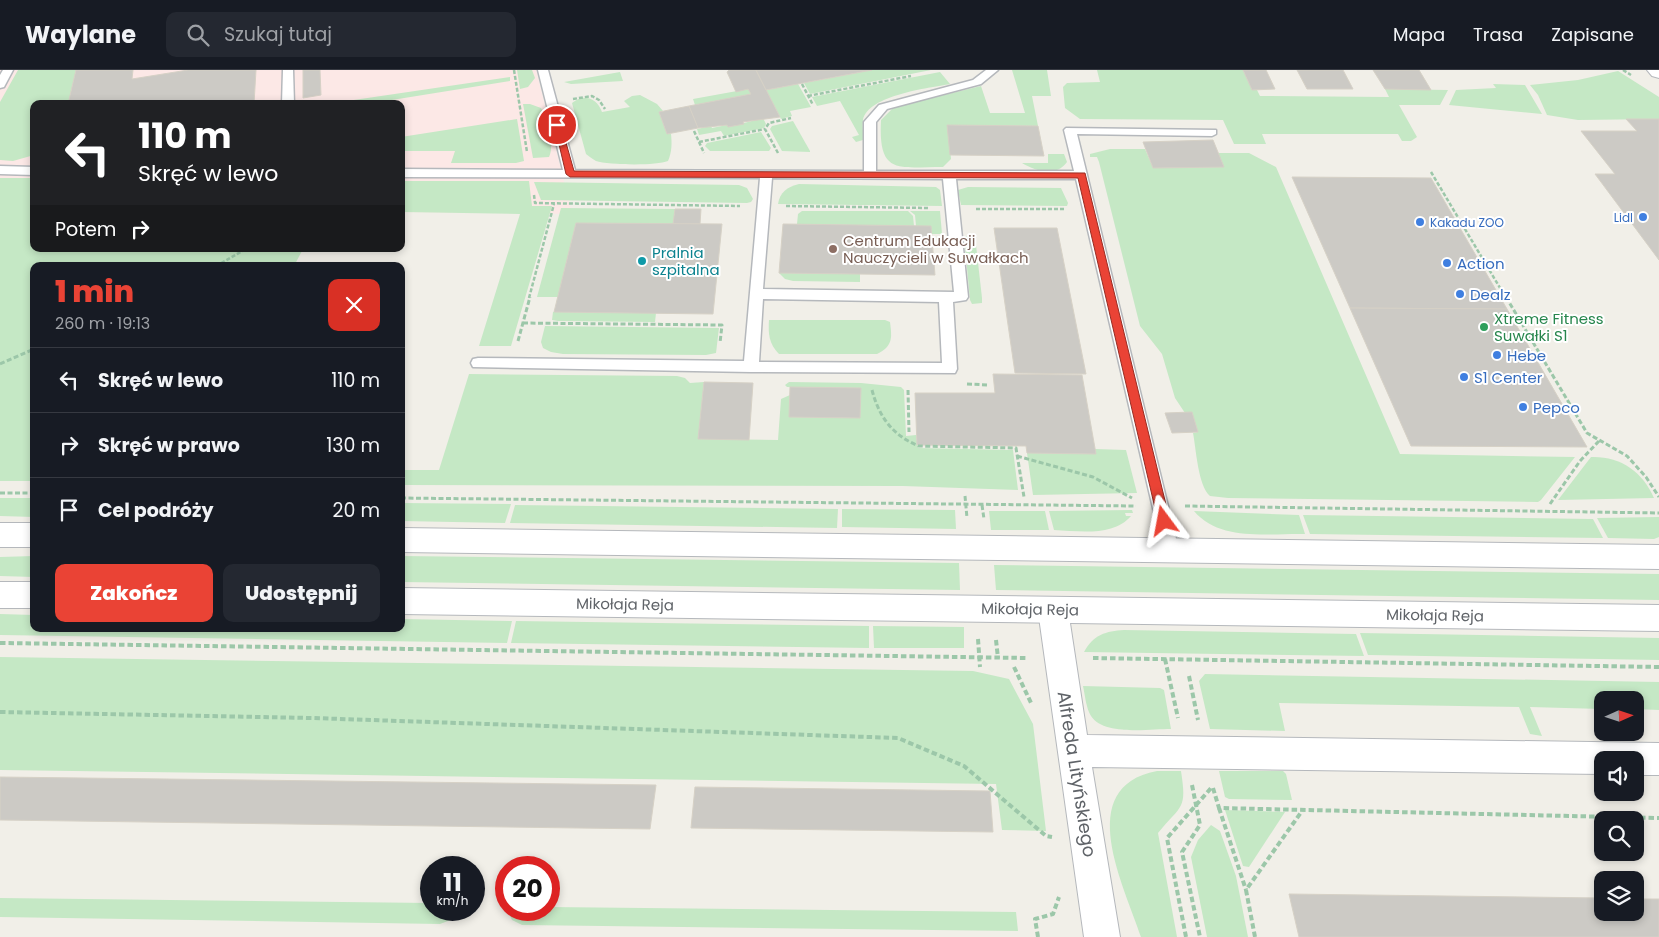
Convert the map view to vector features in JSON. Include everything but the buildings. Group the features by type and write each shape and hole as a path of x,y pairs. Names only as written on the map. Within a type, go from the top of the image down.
{"street":[{"path":"0,535 30,535"},
{"path":"405,540 1659,557"},
{"path":"0,595 30,595"},
{"name":"Mikołaja Reja","path":"405,601 1659,618"},
{"name":"Alfreda Lityńskiego","path":"1053,610 1102,937"},
{"path":"1073,752 1659,759"}],"lane":[{"path":"0,85 8,70"},
{"path":"288,70 288,100"},
{"path":"543,70 570,174"},
{"path":"870,175 870,122 883,107 895,102 978,82 993,70"},
{"path":"1171,551 1070,130 1212,132"},
{"path":"0,170 30,171"},
{"path":"405,173 1082,175"},
{"path":"751,367 766,175"},
{"path":"756,294 961,297 948,175"},
{"path":"478,363 950,369 946,296"}],"path":[{"path":"514,70 518,98"},
{"path":"808,96 912,76"},
{"path":"802,84 813,105"},
{"path":"570,102 573,98 590,95 601,99 605,109"},
{"path":"699,142 765,129 769,123 791,118"},
{"path":"765,129 778,154"},
{"path":"1432,172 1587,433 1627,456 1646,477 1659,497"},
{"path":"535,203 1073,209"},
{"path":"512,363 554,204"},
{"path":"223,262 241,252"},
{"path":"522,323 722,325 717,366"},
{"path":"0,364 30,351"},
{"path":"867,368 874,400 885,424 906,442 919,446 1016,448 1024,497"},
{"path":"908,382 910,432"},
{"path":"1550,504 1580,460 1599,441"},
{"path":"1017,456 1049,463 1120,487 1133,499"},
{"path":"0,493 30,493"},
{"path":"405,498 1659,513"},
{"path":"0,643 1659,667"},
{"path":"1165,659 1195,752 1213,788 1246,890 1255,937"},
{"path":"1189,676 1197,806 1200,824 1182,852 1200,937"},
{"path":"0,712 312,718 898,738 964,766 1046,836 1058,837"},
{"path":"1186,937 1167,838 1213,788"},
{"path":"1218,808 1659,818"},
{"path":"1246,890 1302,810"}],"shaded area":[{"path":"0,70 536,70 572,214 405,212 405,100 30,100 30,208 0,207"}],"green space":[{"path":"18,70 76,70 69,100 30,100 30,156 13,161 0,160 0,102"},
{"path":"517,70 532,70 535,78 528,87 520,89"},
{"path":"872,70 931,70 810,94 804,83"},
{"path":"1012,70 1047,70 1051,96 1032,96 1038,126 948,125 951,159 943,167 903,167 887,159 883,151 881,138 881,120 892,109 903,105 981,86 990,113 1025,113"},
{"path":"1097,70 1243,70 1252,90 1257,90 1260,96 1389,97 1385,89 1448,90 1440,105 1399,105 1417,137 1411,141 1402,141 1398,134 1262,134 1266,144 1234,144 1223,120 1080,119 1065,108 1063,87 1067,83 1100,82"},
{"path":"1618,71 1659,97 1659,119 1578,120 1547,115 1538,95 1530,85 1578,80"},
{"path":"620,72 623,81 571,84 564,82"},
{"path":"940,72 950,84 900,94 876,104 867,111 863,120 863,140 856,142 852,137 859,135 840,101 817,106 812,97"},
{"path":"510,77 510,81 392,100 354,100"},
{"path":"798,84 811,107 790,111 792,116 781,119 766,90"},
{"path":"1493,84 1525,85 1542,114 1449,105 1456,90 1496,88"},
{"path":"748,89 751,94 695,105 693,99"},
{"path":"640,95 657,104 663,111 659,112 667,134 671,134 668,161 643,164 611,163 596,161 586,154 572,103 581,98 590,98 597,103 602,112 630,107 624,101 632,96"},
{"path":"523,104 530,104 541,108 551,140 549,157 533,158"},
{"path":"763,118 766,124 764,128 724,136 721,131 699,135 697,129 727,125 729,127"},
{"path":"517,119 524,161 516,163 451,163 455,151 405,151 405,136"},
{"path":"793,121 810,152 782,151 770,129 772,126"},
{"path":"761,132 771,148 769,151 710,151 705,146 707,143"},
{"path":"1110,149 1145,149 1153,168 1224,167 1218,153 1249,153 1276,167 1400,454 1575,457 1538,502 1228,498 1210,496 1203,484 1198,466 1193,433 1198,432 1192,413 1185,413 1175,398 1162,354 1140,326 1099,162 1097,157 1090,157 1090,154"},
{"path":"1048,154 1064,154 1067,162 1057,170 1045,172 1022,163 1048,163"},
{"path":"0,178 30,178 30,252 301,252 296,262 30,262 30,481 0,481"},
{"path":"405,181 529,181 532,206 552,206 511,346 479,346 520,214 405,212"},
{"path":"534,182 739,185 747,188 753,199 747,203 541,200"},
{"path":"799,184 936,187 940,190 942,206 778,204 780,196 785,191"},
{"path":"968,187 1061,188 1068,203 1067,206 961,205 958,190"},
{"path":"561,208 675,209 673,224 576,223 558,297 537,297"},
{"path":"802,211 908,211 913,216 914,226 797,224 798,214"},
{"path":"910,211 940,211 942,234 931,234 931,226 916,226 915,215"},
{"path":"964,236 975,236 982,303 972,304 970,300"},
{"path":"779,273 860,274 860,282 793,281 785,279"},
{"path":"553,312 656,313 655,322 558,321 552,320"},
{"path":"769,320 885,320 890,322 891,337 889,345 877,354 779,354 770,338"},
{"path":"545,326 719,328 716,353 706,355 563,354 551,352 543,348 541,342"},
{"path":"469,374 677,376 685,378 690,383 704,382 698,439 778,440 781,399 790,395 790,417 860,418 861,388 787,387 785,385 789,382 861,383 901,387 904,390 906,436 916,435 918,448 1013,450 1018,490 903,486 405,485 405,470 439,470"},
{"path":"1095,449 1126,450 1137,493 1033,495 1027,453 1096,454"},
{"path":"1591,457 1611,459 1629,467 1643,480 1654,498 1558,500"},
{"path":"0,498 30,498 30,517 0,516"},
{"path":"405,503 511,504 505,523 405,521"},
{"path":"515,505 838,509 837,528 510,523"},
{"path":"842,509 955,510 956,529 842,527"},
{"path":"1132,510 1133,513 1125,513 1126,516 1131,516 1124,523 1105,530 1085,532 1054,530 1049,511"},
{"path":"989,511 1045,511 1049,530 991,530"},
{"path":"1194,511 1299,515 1305,534 1246,534 1231,532 1217,528 1205,521"},
{"path":"1303,515 1593,519 1603,538 1310,534"},
{"path":"1659,517 1659,537 1654,539 1608,538 1597,518"},
{"path":"30,556 30,577 0,576 0,557"},
{"path":"405,556 959,563 960,590 405,582"},
{"path":"994,565 1659,574 1659,600 996,590"},
{"path":"0,614 30,615 30,632 405,632 405,619 512,621 507,643 0,635"},
{"path":"516,621 869,626 869,648 511,643"},
{"path":"873,626 964,627 964,648 874,648"},
{"path":"1111,631 1356,634 1364,656 1084,652 1101,635"},
{"path":"1360,633 1659,638 1659,660 1368,655"},
{"path":"0,657 973,671 1009,679 1033,724 1046,831 1002,830 996,784 0,770"},
{"path":"1205,674 1659,682 1659,710 1644,709 1644,691 1594,691 1594,709 1530,707 1542,736 1530,734 1519,707 1279,703 1285,731 1210,729 1199,681"},
{"path":"1083,686 1160,688 1164,690 1171,729 1116,729 1097,722 1089,713"},
{"path":"1157,771 1181,771 1183,784 1181,806 1158,833 1177,937 1141,937 1117,867 1111,841 1110,817 1116,797 1131,781"},
{"path":"1219,771 1283,771 1286,774 1292,800 1229,799 1225,797"},
{"path":"1225,810 1285,812 1249,867 1243,866"},
{"path":"1211,825 1220,831 1236,876 1248,937 1207,937 1191,857 1198,840"},
{"path":"0,898 420,903 420,921 448,921 440,924 0,917"},
{"path":"560,907 1016,912 1018,931 522,925 514,921 560,921"}],"place":[{"name":"Lidl","path":"1643,217"},
{"name":"Kakadu ZOO","path":"1420,222"},
{"name":"Centrum Edukacji Nauczycieli w Suwałkach","path":"833,249"},
{"name":"Pralnia szpitalna","path":"642,261"},
{"name":"Action","path":"1447,263"},
{"name":"Dealz","path":"1460,294"},
{"name":"Xtreme Fitness Suwałki S1","path":"1484,327"},
{"name":"Hebe","path":"1497,355"},
{"name":"S1 Center","path":"1464,377"},
{"name":"Pepco","path":"1523,407"}],"route":[{"path":"557,125 570,174 1082,175 1164,521"}]}
